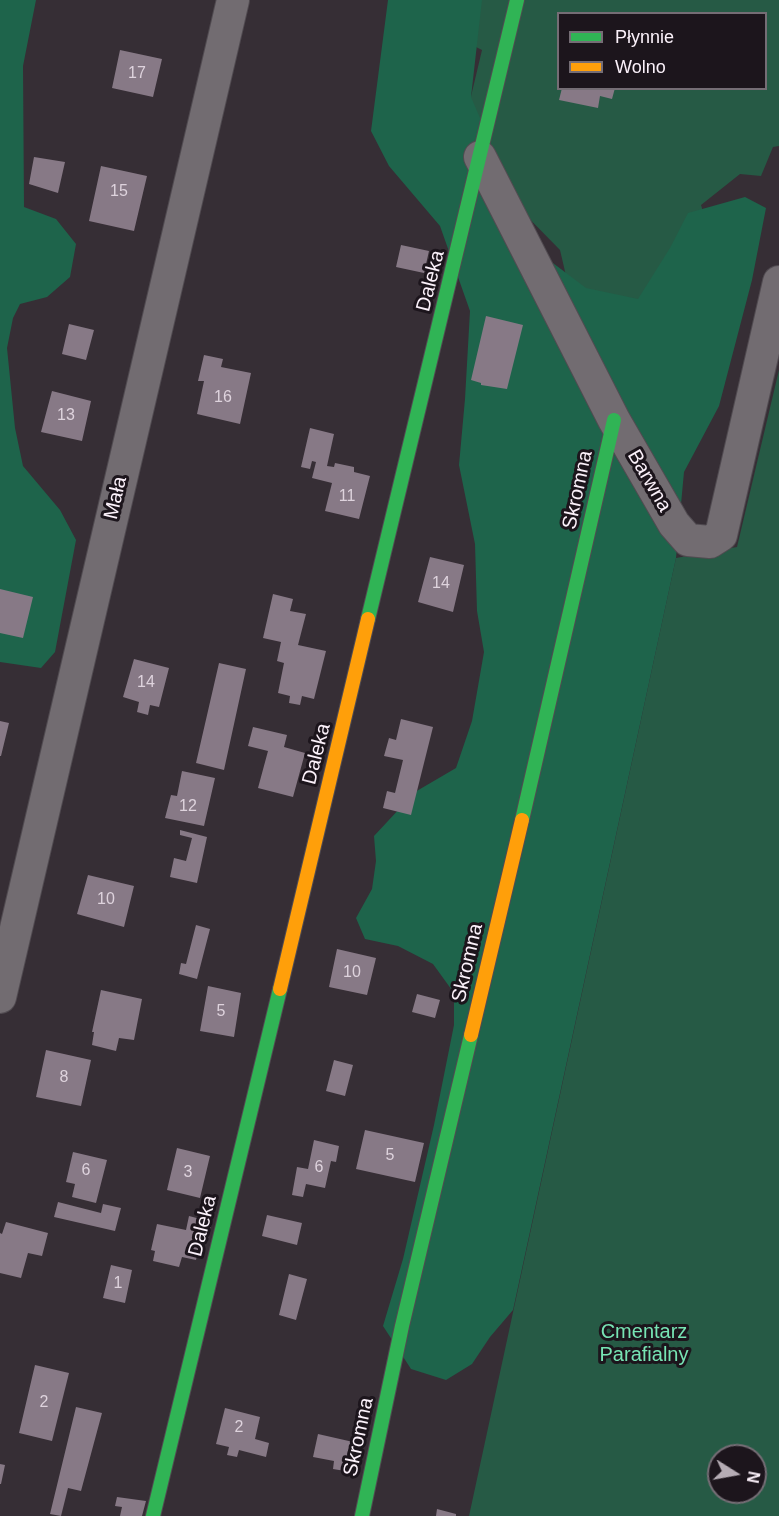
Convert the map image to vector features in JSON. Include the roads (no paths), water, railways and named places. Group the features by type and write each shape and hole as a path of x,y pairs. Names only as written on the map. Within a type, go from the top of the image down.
{"street":[{"name":"Mała","path":"0,997 233,0"},
{"name":"Daleka","path":"153,1516 517,0"},
{"name":"Barwna","path":"480,157 614,420 674,524 688,540 710,542 721,535 779,282"},
{"name":"Skromna","path":"362,1516 402,1326 580,574 614,420"}],"park label":[{"name":"Cmentarz Parafialny","path":"644,1344"}]}
